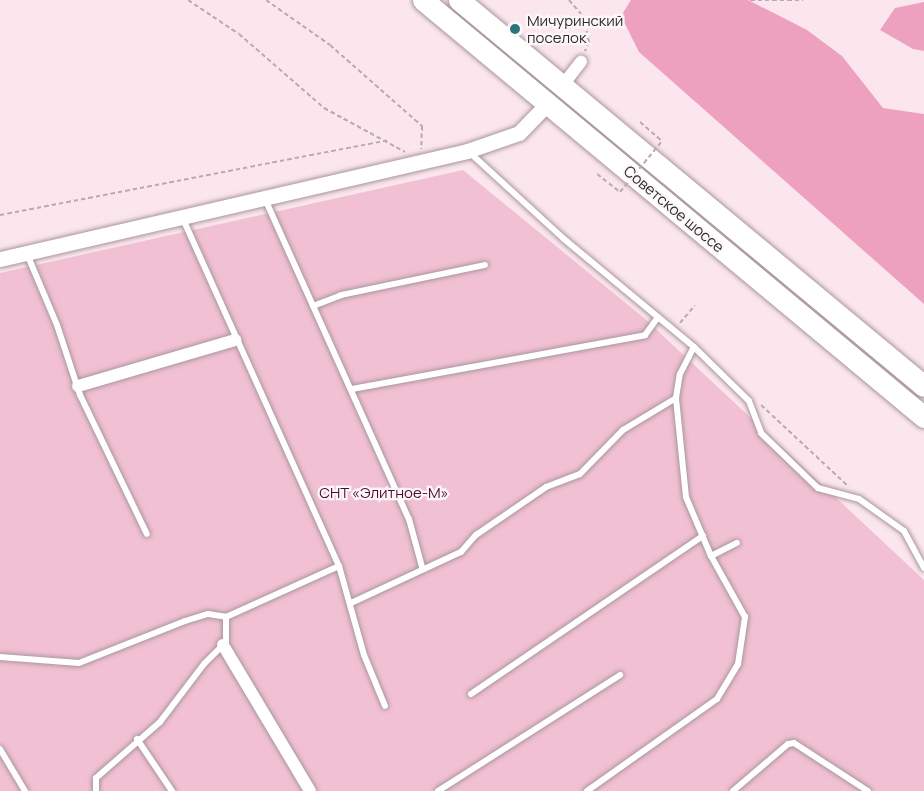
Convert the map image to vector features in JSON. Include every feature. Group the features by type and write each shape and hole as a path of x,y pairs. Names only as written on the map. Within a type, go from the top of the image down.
{"highway":[{"name":"Советское шоссе","path":"423,0 924,417"},
{"name":"Советское шоссе","path":"459,0 924,386"},
{"path":"548,103 562,86"}],"street":[{"path":"562,86 581,62"},
{"path":"0,259 421,164 467,151 519,133 548,103"},
{"path":"78,386 234,340"},
{"path":"223,645 310,791"}],"lane":[{"path":"467,151 694,347 749,401 761,434 818,488 859,499 904,531 924,568"},
{"path":"265,200 409,519 422,567"},
{"path":"182,218 234,340 339,566 364,655 385,706"},
{"path":"26,254 78,386 147,534"},
{"path":"313,306 351,292 484,265"},
{"path":"352,389 645,334 658,317"},
{"path":"587,791 717,699 727,686 738,664 745,617 711,556 686,496 676,398 680,374 694,347"},
{"path":"351,603 422,567 461,552 476,535 546,487 580,474 623,430 676,398"},
{"path":"471,694 703,536"},
{"path":"711,556 737,543"},
{"path":"0,657 79,663 185,621 208,614 226,617 339,566"},
{"path":"96,791 96,778 175,707 204,664 223,645 228,630 226,617"},
{"path":"438,791 620,675"},
{"path":"137,739 172,791"},
{"path":"733,791 788,744 794,743 868,791"},
{"path":"0,749 25,791"}],"path":[{"path":"190,0 239,34 324,108 389,140 421,164"},
{"path":"266,0 330,45 422,126 421,164"},
{"path":"569,0 583,16 589,42 581,62"},
{"path":"750,0 803,0"},
{"path":"597,174 620,192 662,141 640,122"},
{"path":"0,216 389,140"},
{"path":"682,321 695,305"},
{"path":"749,401 765,407 859,499"}],"green space":[{"name":"СНТ «Элитное-М»","path":"463,170 644,318 924,580 924,791 0,791 0,273"}],"shaded area":[{"path":"631,0 748,0 807,30 842,56 883,108 924,114 924,304 639,52 621,16"},
{"path":"924,2 924,51 913,49 880,30 895,8"}],"place":[{"name":"Мичуринский поселок","path":"515,29"}]}
